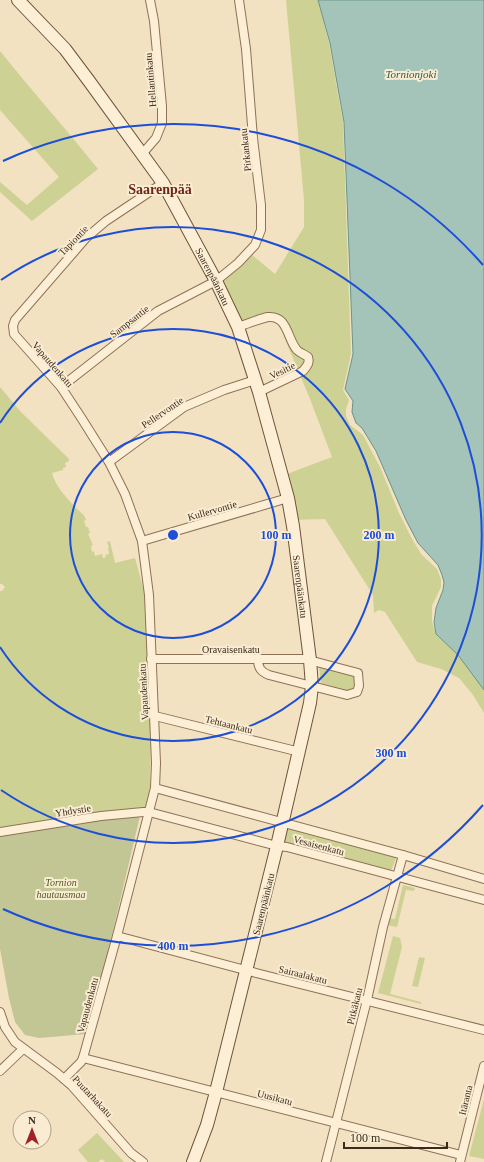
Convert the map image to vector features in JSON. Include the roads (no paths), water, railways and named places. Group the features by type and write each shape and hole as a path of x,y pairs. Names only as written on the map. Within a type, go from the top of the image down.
{"street":[{"name":"Saarenpäänkatu","path":"18,0 65,49 142,153 163,183 216,281 238,327 259,392 288,498 294,526 310,660 312,686 310,703 300,752 208,1125 193,1162"},
{"name":"Hellantinkatu","path":"142,153 156,138 162,123 156,35 150,0"},
{"name":"Pirkankatu","path":"216,281 238,263 255,245 261,230 261,205 253,138 246,49 239,0"},
{"name":"Tapiontie","path":"13,326 19,315 86,238 106,222 163,183"},
{"name":"Sampsantie","path":"61,387 158,311 216,281"},
{"name":"Vesitie","path":"238,327 273,317 280,320 284,324 296,350 308,357 309,362 303,371 259,392"},
{"name":"Vapaudenkatu","path":"13,326 14,334 61,387 109,462 125,494 142,541 149,595 156,763 155,788 117,936 83,1058 81,1062 64,1079"},
{"name":"Pellervontie","path":"109,462 184,407 224,390 255,380"},
{"name":"Kullervontie","path":"142,541 288,498"},
{"name":"Oravaisenkatu","path":"152,659 310,660 358,673 360,686 356,692 347,695 312,686"},
{"path":"258,659 259,668 265,673 312,686"},
{"name":"Tehtaankatu","path":"154,716 300,752"},
{"name":"Vesaisenkatu","path":"155,788 403,855 484,879"},
{"name":"Vesaisenkatu","path":"148,812 277,846 287,847 484,900"},
{"name":"Yhdystie","path":"0,832 101,816 148,812"},
{"name":"Pitkäkatu","path":"326,1162 367,1000 383,927 403,855"},
{"name":"Sairaalakatu","path":"117,936 484,1030"},
{"name":"Puutarhakatu","path":"0,1012 5,1027 15,1042 52,1069 72,1086 131,1153 143,1162"},
{"path":"0,1070 23,1049"},
{"name":"Uusikatu","path":"83,1058 335,1123 460,1159"},
{"name":"Itäranta","path":"460,1159 484,1066"}],"water":[{"name":"Tornionjoki","path":"318,0 484,0 484,690 458,655 436,634 434,622 436,608 443,590 444,582 442,575 438,565 418,543 406,520 376,451 362,428 356,423 352,412 353,401 345,389 353,354 344,122 330,43"}],"district":[{"name":"Saarenpää","path":"160,189"}],"park label":[{"name":"Tornion hautausmaa","path":"61,888"}]}
